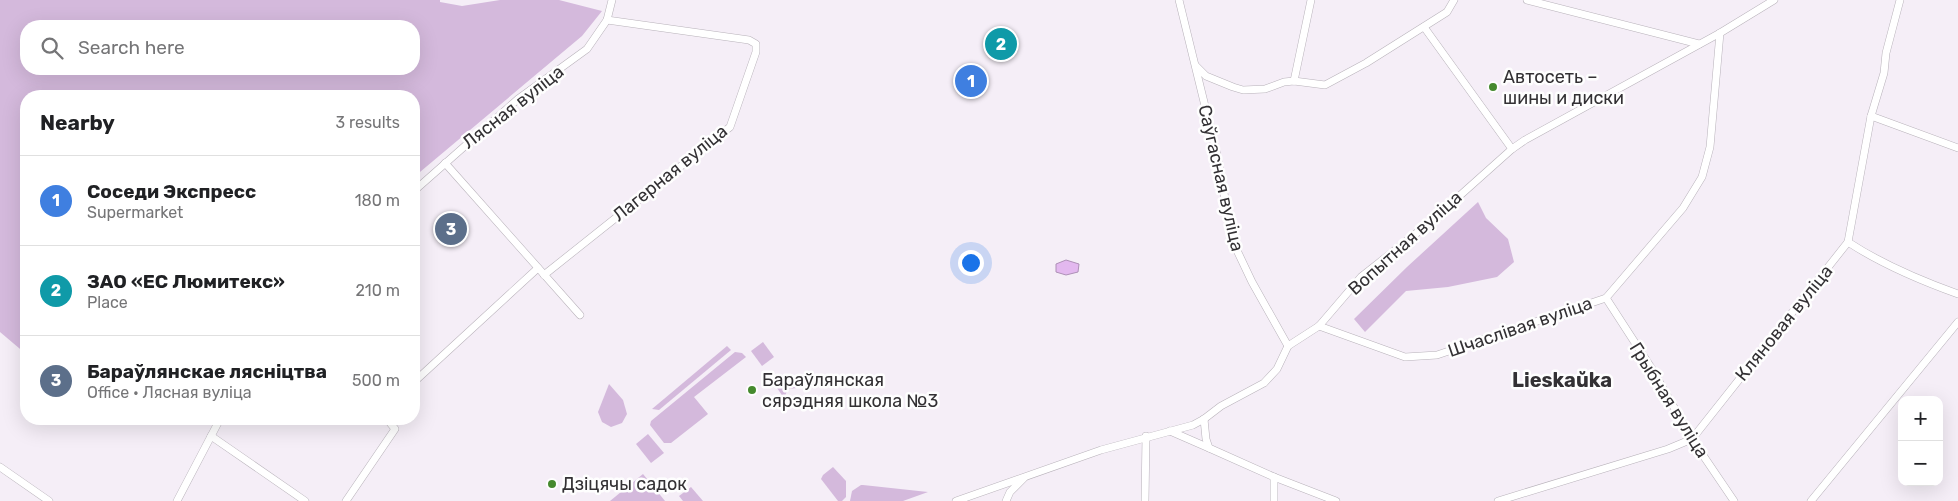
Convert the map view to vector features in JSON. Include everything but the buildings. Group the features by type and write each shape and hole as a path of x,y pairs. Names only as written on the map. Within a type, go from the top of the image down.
{"street":[{"path":"607,20 612,0"},
{"name":"Саўгасная вуліца","path":"1179,0 1217,155 1233,242 1252,282 1288,346"},
{"path":"1294,81 1310,0"},
{"path":"1196,66 1206,76 1243,90 1265,89 1284,82 1294,81 1325,85 1366,63 1447,12 1454,0"},
{"path":"1528,0 1699,44"},
{"name":"Вопытная вуліца","path":"1288,346 1319,326 1362,277 1428,224 1512,149 1720,33 1774,0"},
{"name":"Кляновая вуліца","path":"1498,501 1668,449 1692,439 1848,242 1871,116 1884,73 1886,53 1900,0"},
{"name":"Лагерная вуліца","path":"544,274 730,128 756,52 756,44 749,40 607,20"},
{"name":"Лясная вуліца","path":"420,186 518,99 587,49 607,20"},
{"path":"1424,27 1512,149"},
{"name":"Шчаслівая вуліца","path":"1319,326 1405,356 1437,356 1606,298 1683,208 1702,177 1710,147 1720,33"},
{"path":"1871,116 1958,148"},
{"path":"445,163 580,315"},
{"path":"1848,242 1866,255 1906,275 1958,294"},
{"path":"420,376 538,268"},
{"name":"Грыбная вуліца","path":"1606,298 1652,368 1692,439 1734,501"},
{"path":"1811,501 1958,322"},
{"path":"956,501 1027,475 1146,436 1188,427 1204,420 1221,406 1264,383 1272,376 1282,363 1288,346"},
{"path":"1204,420 1209,448"},
{"path":"177,501 217,425"},
{"path":"346,501 395,429 392,425"},
{"path":"1169,431 1274,477 1336,501"},
{"path":"211,436 304,501"},
{"path":"1145,501 1146,436"},
{"path":"1,471 49,501"},
{"path":"1006,501 1010,492 1027,475"},
{"path":"1274,477 1274,501"}],"shaded area":[{"path":"0,0 440,0 440,2 462,6 500,0 559,0 602,11 582,36 420,172 420,90 20,90 20,349 0,332"},
{"path":"1478,202 1486,218 1508,239 1514,262 1497,277 1448,287 1406,291 1365,332 1354,319"},
{"path":"1066,260 1079,264 1078,272 1066,275 1056,272 1056,264"},
{"path":"763,342 774,357 762,366 751,351"},
{"path":"727,346 731,350 659,410 652,409"},
{"path":"735,352 742,353 746,357 694,397 708,414 671,443 664,443 650,425 651,421"},
{"path":"787,378 797,388 788,389 784,398 777,388"},
{"path":"609,384 623,400 627,414 622,423 611,427 602,422 598,412"},
{"path":"648,434 664,453 651,463 636,444"},
{"path":"833,467 846,481 846,497 842,501 838,501 821,479"},
{"path":"643,474 665,501 610,501"},
{"path":"861,485 928,492 903,501 850,501 852,491"},
{"path":"691,487 703,501 683,501 679,496"}],"place":[{"name":"ЗАО «ЕС Люмитекс»","path":"1001,44"},
{"name":"Соседи Экспресс","path":"971,81"},
{"name":"Автосеть – шины и диски","path":"1493,87"},
{"name":"Бараўлянскае лясніцтва","path":"451,229"},
{"name":"Бараўлянская сярэдняя школа №3","path":"752,390"},
{"name":"Дзіцячы садок","path":"552,484"}],"district":[{"name":"Lieskaŭka","path":"1562,380"}]}
